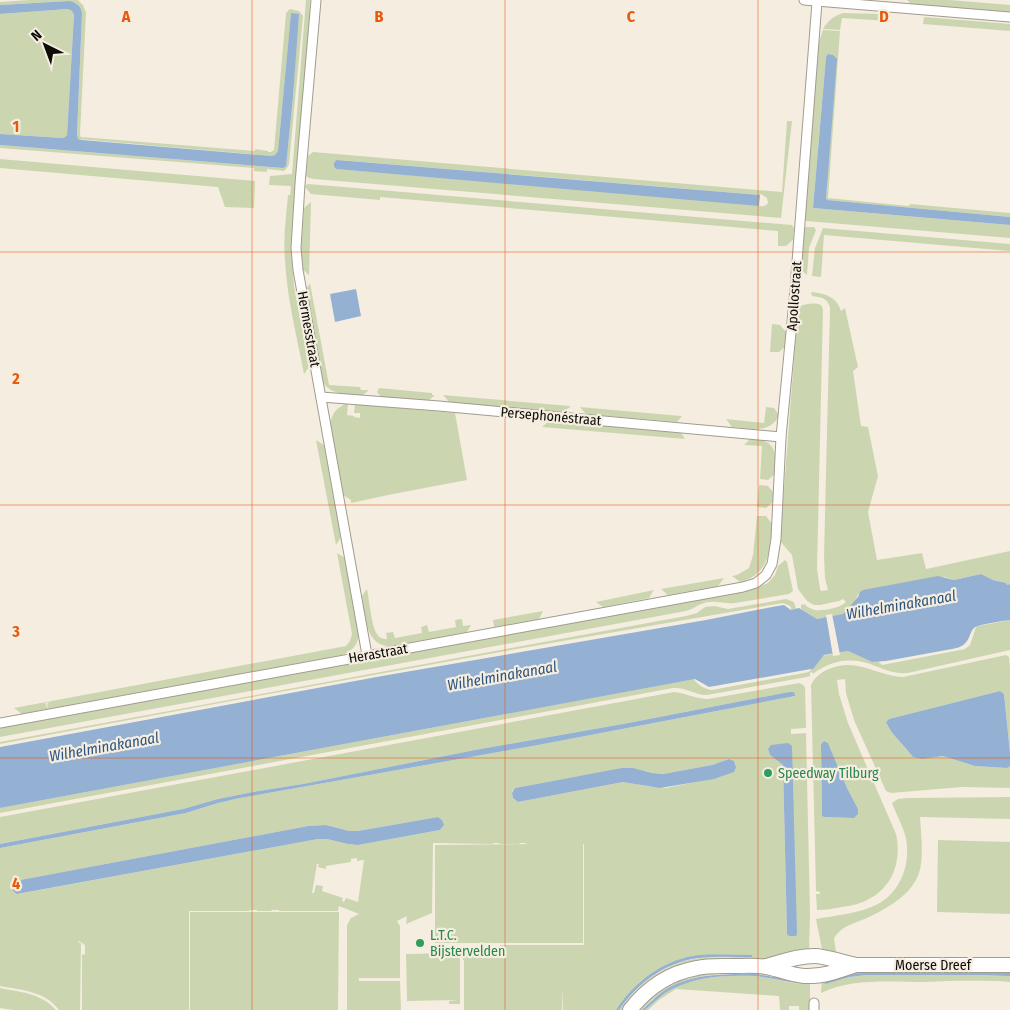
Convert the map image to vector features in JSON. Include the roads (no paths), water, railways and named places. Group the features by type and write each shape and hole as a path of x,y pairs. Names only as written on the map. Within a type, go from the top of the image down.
{"street":[{"name":"Hermesstraat","path":"316,0 296,248 298,270 367,655"},
{"path":"804,0 1010,17"},
{"name":"Apollostraat","path":"756,583 766,575 772,564 776,539 782,437 821,1"},
{"name":"Persephonéstraat","path":"321,397 782,437"},
{"name":"Herastraat","path":"0,723 743,587 756,583"},
{"name":"Moerse Dreef","path":"630,1010 652,987 666,978 697,967 766,966 789,973 811,976 824,975 856,965 1010,966"}],"water":[{"path":"69,1 78,5 82,13 78,139 272,156 278,151 291,13 299,14 286,166 283,168 0,145 0,134 62,138 67,135 74,15 68,9 0,14 0,5"},
{"path":"828,54 833,55 837,59 827,200 1010,217 1010,225 813,208 826,57"},
{"path":"337,160 760,195 759,206 336,169 334,164"},
{"path":"356,289 361,316 335,322 330,294"},
{"name":"Wilhelminakanaal","path":"981,574 1007,585 1010,584 1010,620 974,628 965,643 955,648 872,662 848,651 824,655 813,669 709,687 695,679 0,808 0,747 382,676 784,605 791,610 799,608 817,619 843,614 863,590 938,576 954,580"},
{"path":"1000,691 1004,694 1010,753 1010,766 1007,768 975,766 943,756 922,759 913,757 886,722 889,719"},
{"path":"794,692 795,696 538,745 240,798 186,813 0,848 0,844 183,809 253,792"},
{"path":"824,741 828,743 858,809 858,814 854,818 822,816 821,744"},
{"path":"788,743 792,746 796,936 789,936 787,934 783,765 770,755 768,749 771,745"},
{"path":"729,759 734,761 736,767 734,772 714,779 660,788 623,782 518,802 513,798 512,793 515,788 622,768 633,768 663,774 712,765"},
{"path":"438,817 444,825 440,830 358,845 318,839 17,894 13,891 12,885 15,881 308,826 326,825 349,831 358,831"},
{"path":"701,955 752,955 752,957 698,958 674,964 643,983 619,1010 616,1010 642,981 652,973 676,961"},
{"path":"977,971 1010,973 1010,976 867,975 824,983 842,976 866,973"},
{"path":"756,974 805,982 805,984 755,976 723,976 702,979 672,989 645,1010 642,1010 662,992 684,981 707,976"}],"place":[{"name":"Speedway Tilburg","path":"768,773"},
{"name":"L.T.C. Bijstervelden","path":"420,943"}]}
